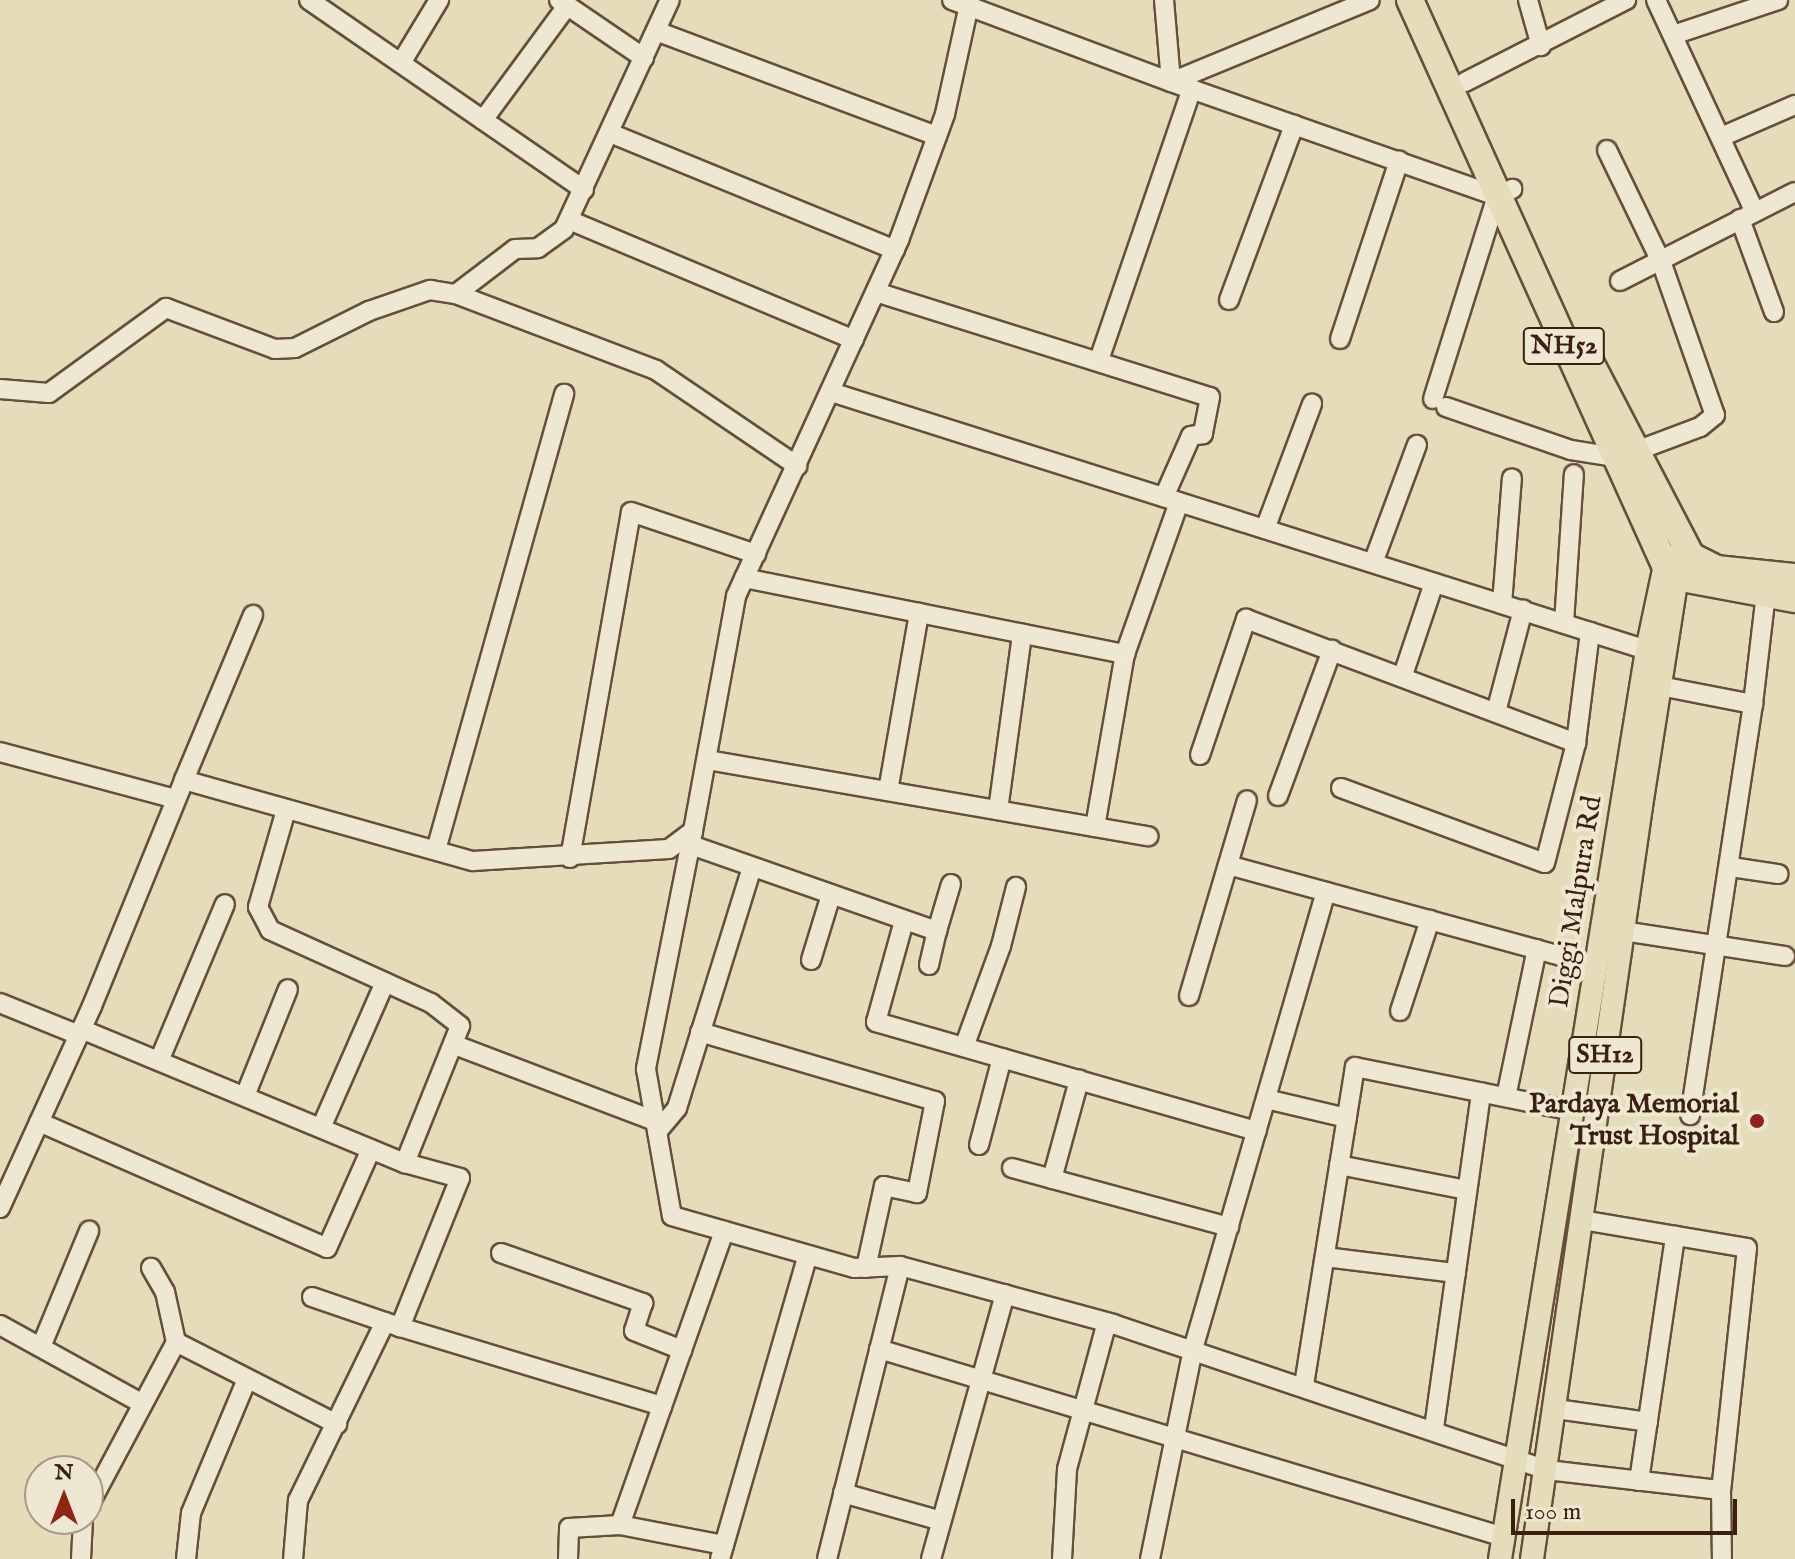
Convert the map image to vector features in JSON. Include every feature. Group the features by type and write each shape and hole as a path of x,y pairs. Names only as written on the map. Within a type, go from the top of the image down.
{"highway":[{"name":"NH52","path":"1410,0 1680,561"},
{"name":"NH52","path":"1429,0 1465,82 1505,192"},
{"path":"1680,561 1717,569 1795,577"},
{"path":"1680,561 1766,594 1795,599"}],"main road":[{"name":"Diggi Malpura Rd","path":"1502,1548 1647,650 1680,561"},
{"name":"Diggi Malpura Rd","path":"1532,1559 1680,561"}],"street":[{"path":"401,63 439,0"},
{"path":"456,294 515,249 538,248 554,240 569,220 670,0"},
{"path":"1164,0 1171,82"},
{"path":"1171,82 1370,0"},
{"path":"1528,0 1541,46"},
{"path":"1465,82 1541,46 1626,0"},
{"path":"1656,0 1721,137 1748,215 1774,312"},
{"path":"1673,35 1778,0"},
{"path":"314,1 584,190"},
{"path":"1607,150 1662,264 1715,415 1700,427 1626,454 1571,450 1440,403 1505,192 1399,161 1171,82 963,2 937,136 895,250 736,596 646,1069 672,1216 808,1255 866,1268 900,1266 1107,1322 1434,1428 1547,1470 1721,1490"},
{"path":"483,120 563,3 644,58"},
{"path":"656,31 937,136"},
{"path":"1099,360 1192,89"},
{"path":"1721,137 1795,105"},
{"path":"1229,300 1294,125"},
{"path":"610,133 895,250"},
{"path":"1340,339 1399,161"},
{"path":"1620,281 1662,264 1795,192"},
{"path":"569,220 854,340"},
{"path":"0,389 49,393 166,308 275,349 295,348 369,311 430,290 456,294 656,370 797,466"},
{"path":"876,292 1210,397 1203,434 1185,433 1171,499 1125,654 1095,827"},
{"path":"831,392 1647,650"},
{"path":"436,850 564,394"},
{"path":"1265,529 1312,404"},
{"path":"1373,563 1417,445"},
{"path":"1564,623 1574,474"},
{"path":"1502,604 1512,478"},
{"path":"570,858 631,512 756,554"},
{"path":"744,578 1125,654"},
{"path":"1403,675 1434,583"},
{"path":"1690,1115 1731,867 1766,594"},
{"path":"1496,712 1523,610"},
{"path":"888,791 919,613"},
{"path":"0,1208 80,1032 253,615"},
{"path":"1200,755 1246,619 1403,675 1576,743"},
{"path":"1341,788 1545,863 1576,743 1590,632"},
{"path":"998,810 1022,634"},
{"path":"1278,796 1332,650"},
{"path":"1660,686 1753,704"},
{"path":"0,752 175,799"},
{"path":"707,760 1149,836"},
{"path":"184,780 473,861 570,858 669,849 692,838"},
{"path":"1189,996 1247,800"},
{"path":"286,810 258,907 270,930 431,1003 460,1026 455,1045 405,1163"},
{"path":"692,838 752,867 937,931"},
{"path":"1228,865 1597,966"},
{"path":"656,1126 677,1108 752,867"},
{"path":"1731,867 1778,874"},
{"path":"929,965 951,884"},
{"path":"964,1047 1016,887"},
{"path":"1150,1559 1193,1349 1326,892"},
{"path":"811,960 831,895"},
{"path":"159,1061 225,904"},
{"path":"1400,1011 1430,920"},
{"path":"904,921 876,1022 1257,1131"},
{"path":"1623,931 1785,956"},
{"path":"1506,1097 1537,949"},
{"path":"321,1128 385,982"},
{"path":"245,1096 288,989"},
{"path":"0,1003 159,1061 405,1163 460,1178 393,1324 298,1500 293,1559"},
{"path":"700,1032 935,1101 917,1193 884,1186 866,1268"},
{"path":"455,1045 656,1126"},
{"path":"979,1145 1002,1058"},
{"path":"1304,1385 1355,1067 1573,1111"},
{"path":"1052,1179 1079,1080"},
{"path":"1434,1428 1481,1092"},
{"path":"1266,1099 1347,1118"},
{"path":"39,1122 327,1248 371,1149"},
{"path":"1339,1165 1467,1190"},
{"path":"1012,1168 1229,1227"},
{"path":"1582,1220 1747,1248 1721,1490 1722,1559"},
{"path":"41,1347 89,1231"},
{"path":"620,1525 724,1231"},
{"path":"1639,1481 1675,1236"},
{"path":"501,1253 643,1303 634,1331 682,1350"},
{"path":"568,1559 569,1528 620,1525 722,1552 808,1255"},
{"path":"1325,1257 1456,1273"},
{"path":"827,1559 900,1266"},
{"path":"104,1477 176,1342 165,1292 151,1268"},
{"path":"931,1559 1005,1294"},
{"path":"312,1297 662,1406"},
{"path":"1062,1559 1067,1469 1107,1322"},
{"path":"0,1325 143,1404"},
{"path":"176,1342 337,1424"},
{"path":"879,1349 1175,1438 1502,1548"},
{"path":"186,1559 191,1513 247,1379"},
{"path":"1556,1409 1648,1422"},
{"path":"843,1493 941,1521"},
{"path":"81,1559 82,1535"}],"place":[{"name":"Pardaya Memorial Trust Hospital","path":"1757,1121"}]}
